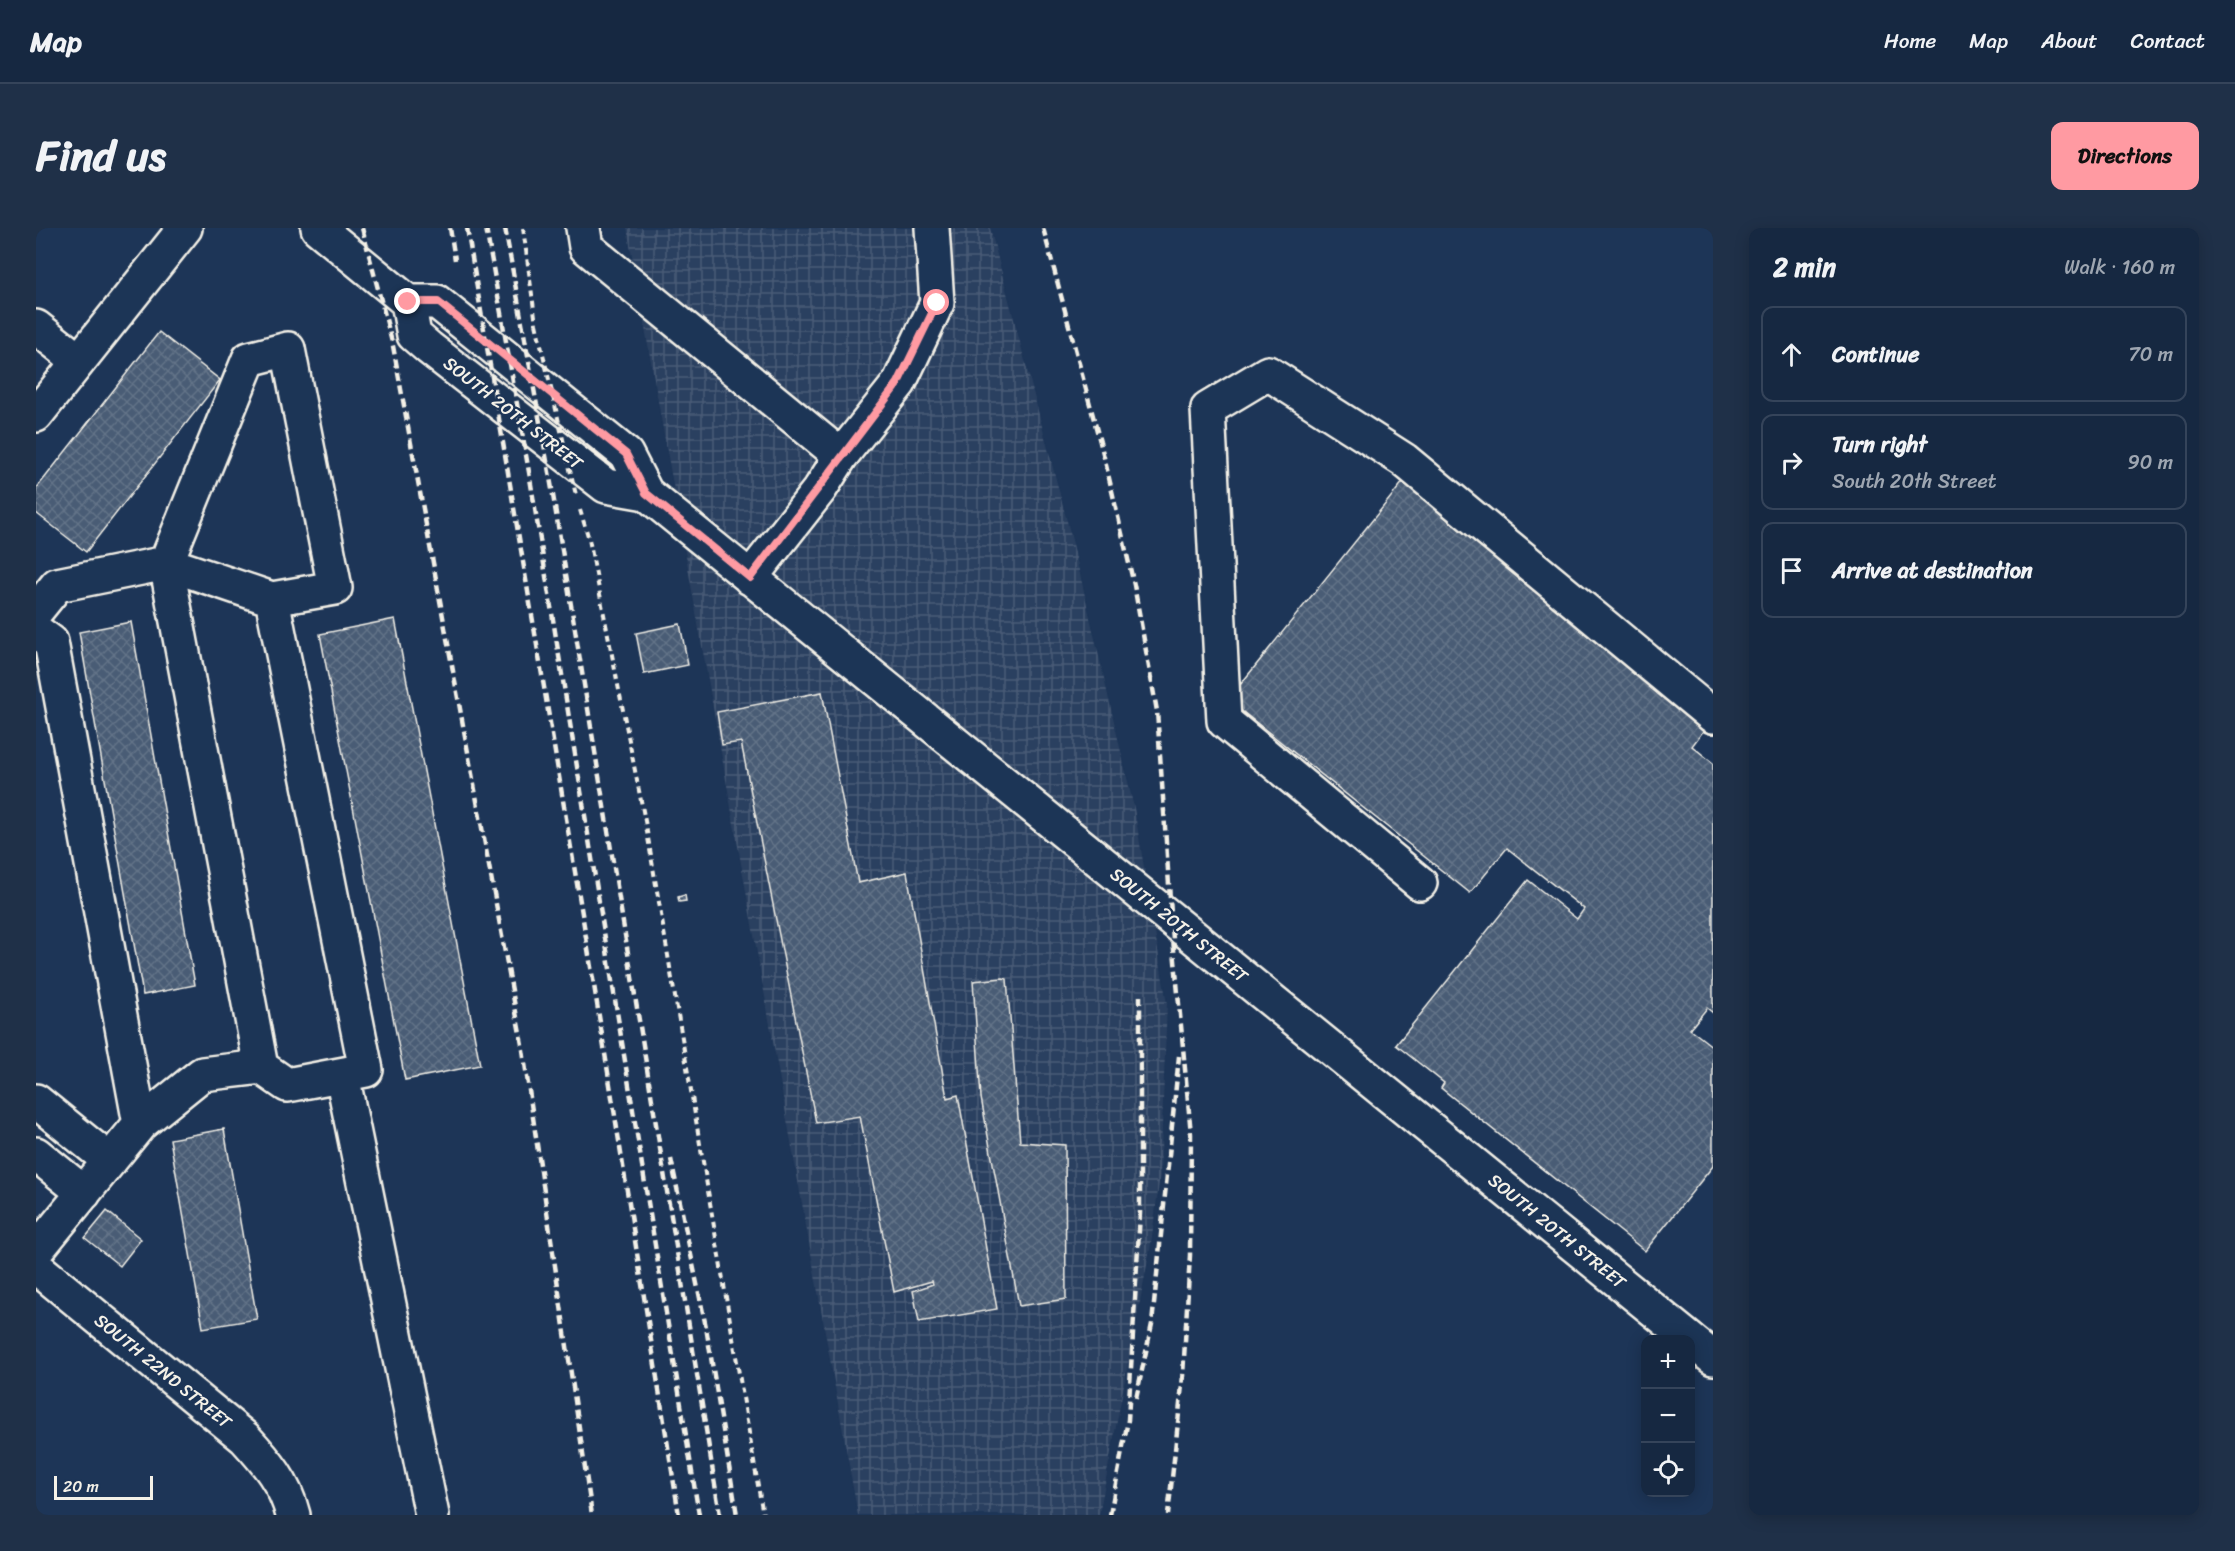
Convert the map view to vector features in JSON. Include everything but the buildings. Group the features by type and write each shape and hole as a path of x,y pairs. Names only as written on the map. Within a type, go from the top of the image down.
{"street":[{"path":"36,415 185,228"},
{"name":"SOUTH 20TH STREET","path":"318,228 408,302 414,334 429,348 606,486 646,493 1713,1358"},
{"path":"583,228 586,247 841,456"},
{"path":"750,578 820,489 841,456 898,383 937,303 932,228"},
{"path":"36,327 79,361"},
{"path":"36,611 57,585 166,563 272,599 335,588 288,349 249,359 166,563 261,1067"},
{"path":"1420,883 1224,721 1208,409 1268,373 1404,460 1713,716"},
{"path":"36,1251 140,1124 202,1074 261,1067 287,1085 366,1070 272,599"},
{"path":"36,631 51,642 140,1124"},
{"path":"342,1075 432,1515"},
{"path":"36,1101 110,1161"},
{"path":"36,1154 84,1193"},
{"name":"SOUTH 22ND STREET","path":"36,1267 245,1438 271,1466 293,1515"}],"path":[{"path":"523,228 536,324 576,495 589,539 646,826 763,1515"}],"shaded area":[{"path":"627,228 990,228 1073,544 1134,808 1167,1004 1160,1175 1151,1244 1099,1515 858,1515"}],"railway":[{"path":"362,228 393,346 523,1050 592,1515"},
{"path":"450,228 455,260"},
{"path":"467,228 594,985 679,1515"},
{"path":"486,228 529,472 699,1515"},
{"path":"505,228 552,489 720,1515"},
{"path":"1043,228 1105,461 1134,585 1157,711 1172,928 1191,1134 1190,1255 1183,1376 1168,1515"},
{"path":"1110,1515 1128,1420 1140,1213 1140,996"},
{"path":"1136,1398 1152,1324 1179,1056"},
{"path":"671,1159 706,1327 737,1515"}],"route":[{"path":"408,302 438,302 626,454 646,493 750,578 820,489 841,456 898,383 937,303"}]}
